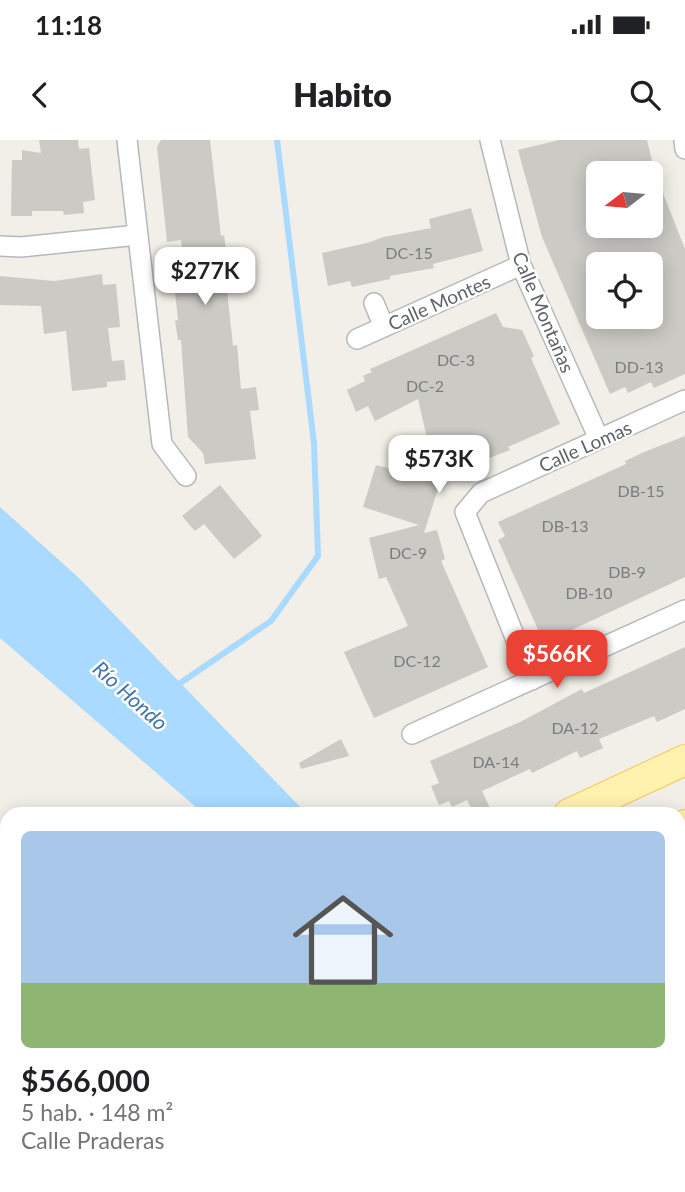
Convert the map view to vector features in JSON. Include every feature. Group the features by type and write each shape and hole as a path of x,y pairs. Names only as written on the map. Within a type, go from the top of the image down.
{"main road":[{"path":"584,807 685,760"}],"street":[{"path":"127,140 162,444 186,477"},
{"name":"Calle Montañas","path":"490,140 521,265 599,439"},
{"path":"684,140 685,149"},
{"path":"0,246 21,247 138,235"},
{"name":"Calle Montes","path":"357,340 521,265"},
{"path":"374,303 384,327"},
{"name":"Calle Lomas","path":"532,680 465,512 481,493 685,400"},
{"path":"411,734 685,610"}],"water":[{"name":"Río Hondo","path":"0,507 80,579 300,807 196,807 0,638"}],"building":[{"path":"39,140 78,140 79,149 89,148 95,200 83,202 84,213 64,215 63,211 32,211 32,216 11,216 12,160 22,160 22,150 41,153"},
{"path":"161,140 210,140 221,236 224,235 230,281 226,281 233,346 237,345 241,389 256,387 259,410 250,411 256,459 205,464 203,453 188,437 181,340 178,340 175,321 178,320 173,274 185,273 181,240 167,242 157,147"},
{"path":"559,140 647,140 652,161 586,161 586,238 663,238 663,193 685,249 685,374 654,388 651,382 628,393 625,387 610,394 542,237 518,150"},
{"path":"471,208 483,251 433,264 434,268 390,276 390,279 352,287 350,281 328,286 322,253 431,228 429,219"},
{"path":"102,274 103,285 116,284 120,327 108,328 112,361 124,360 126,380 107,382 107,387 72,391 66,331 44,334 41,306 0,305 0,276 54,281"},
{"path":"496,313 503,327 522,330 534,356 531,358 560,424 508,447 510,450 442,476 424,533 437,530 445,559 441,561 488,667 374,718 344,652 408,626 386,577 379,579 369,538 419,525 363,507 376,465 403,472 434,453 426,434 418,399 375,421 368,406 356,412 347,390 365,381 363,376 372,372 370,369"},
{"path":"685,436 685,577 544,643 498,540 505,536 498,522 626,464 625,461 644,452"},
{"path":"220,485 262,536 234,559 204,524 195,531 182,516"},
{"path":"685,647 685,709 657,722 654,716 599,739 603,748 580,758 577,751 532,773 530,769 482,791 490,807 470,807 467,800 452,807 449,801 439,805 431,786 439,783 430,761 520,722 582,689 584,693"},
{"path":"341,739 349,756 301,769 299,763"}],"waterway":[{"path":"173,688 271,621 318,556 314,443 277,140"}]}
